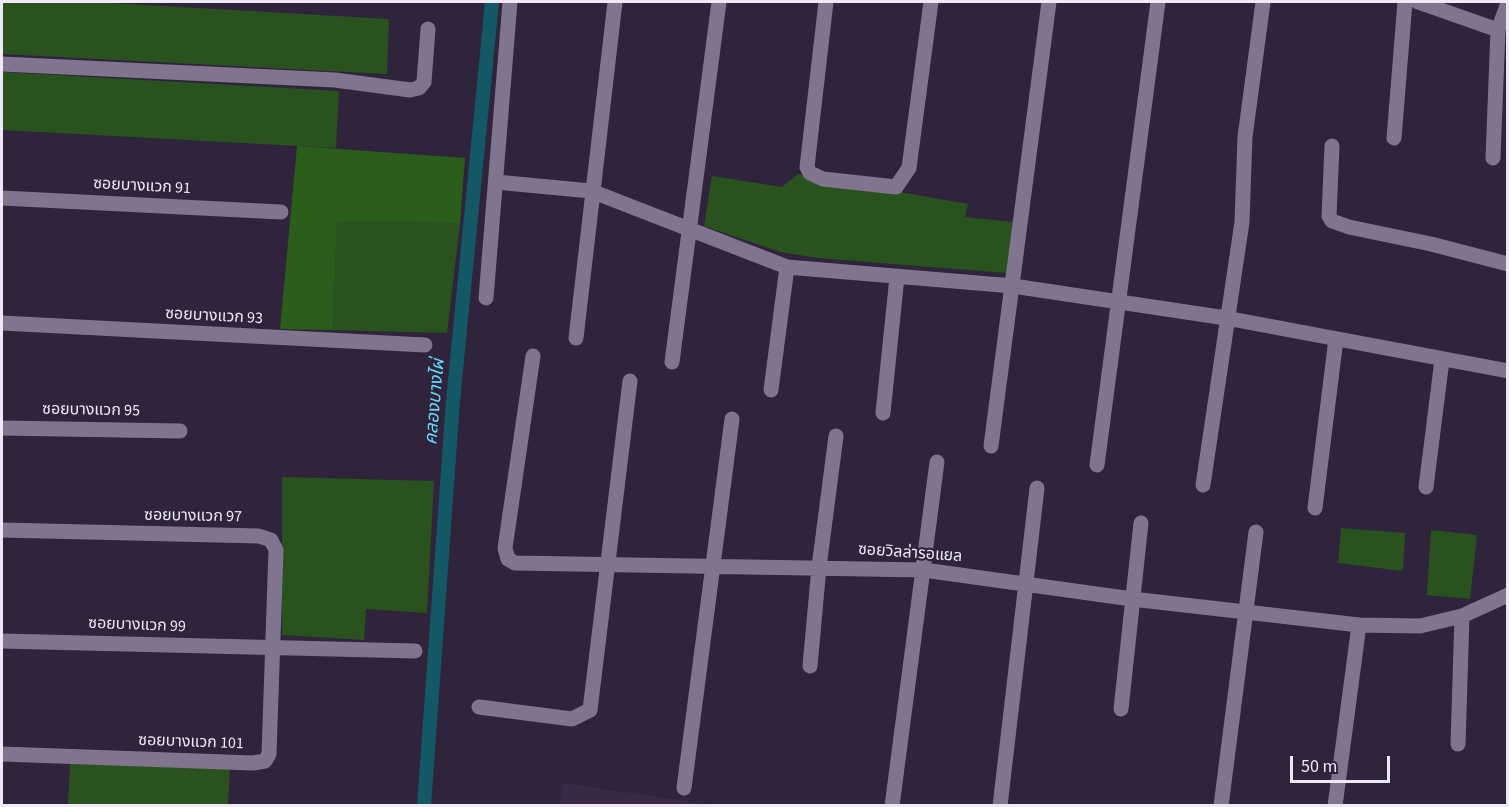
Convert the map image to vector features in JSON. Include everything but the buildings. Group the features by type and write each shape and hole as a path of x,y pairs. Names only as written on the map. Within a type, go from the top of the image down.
{"street":[{"path":"486,298 510,2"},
{"path":"576,338 591,191 615,2"},
{"path":"672,362 719,2"},
{"path":"826,2 807,167 810,173 823,179 896,187 909,168 931,2"},
{"path":"991,446 1049,2"},
{"path":"1097,465 1158,2"},
{"path":"1203,484 1242,222 1245,137 1263,2"},
{"path":"1394,138 1405,2"},
{"path":"1419,2 1498,30"},
{"path":"1493,158 1498,30 1508,3"},
{"path":"2,64 334,80 410,90 419,88 424,82 428,29"},
{"path":"1332,146 1329,216 1332,221 1508,264"},
{"path":"496,182 591,191 787,267 1013,286 1120,301 1226,318 1508,371"},
{"name":"ซอยบางแวก 91","path":"2,198 281,212"},
{"path":"771,390 787,267"},
{"path":"883,413 897,277"},
{"name":"ซอยบางแวก 93","path":"2,323 425,345"},
{"path":"1315,507 1336,339"},
{"name":"ซอยวิลล่ารอแยล","path":"533,356 505,548 508,559 514,563 924,570 1132,599 1359,625 1419,626 1462,616 1508,595"},
{"path":"1426,487 1442,360"},
{"path":"479,707 572,719 590,710 630,381"},
{"path":"684,788 732,419"},
{"name":"ซอยบางแวก 95","path":"2,428 180,431"},
{"path":"810,666 819,567 836,436"},
{"path":"892,806 937,462"},
{"path":"1000,806 1037,488"},
{"path":"1121,709 1141,523"},
{"name":"ซอยบางแวก 97","path":"2,530 259,536 272,540 276,550 271,649"},
{"path":"1221,806 1256,532"},
{"path":"1458,744 1462,616"},
{"path":"1335,806 1359,625"},
{"name":"ซอยบางแวก 99","path":"2,641 415,651"},
{"name":"ซอยบางแวก 101","path":"2,754 253,763 265,761 269,754 271,649"}],"shaded area":[{"path":"563,783 712,805 559,805"}],"green space":[{"path":"2,2 94,2 389,19 387,74 2,54"},
{"path":"2,72 339,91 336,148 2,130"},
{"path":"297,146 465,158 460,223 337,222 333,330 280,329"},
{"path":"798,174 968,204 965,217 1013,222 1007,273 818,258 780,252 704,226 712,176 782,187"},
{"path":"337,222 460,223 447,333 333,330"},
{"path":"282,477 434,481 427,613 366,609 364,640 282,635"},
{"path":"1341,528 1405,533 1403,571 1338,563"},
{"path":"1431,530 1477,535 1470,599 1427,595"},
{"path":"70,763 230,768 228,805 68,806"}],"waterway":[{"name":"คลองบางไผ่","path":"424,806 453,401 492,2"}]}
